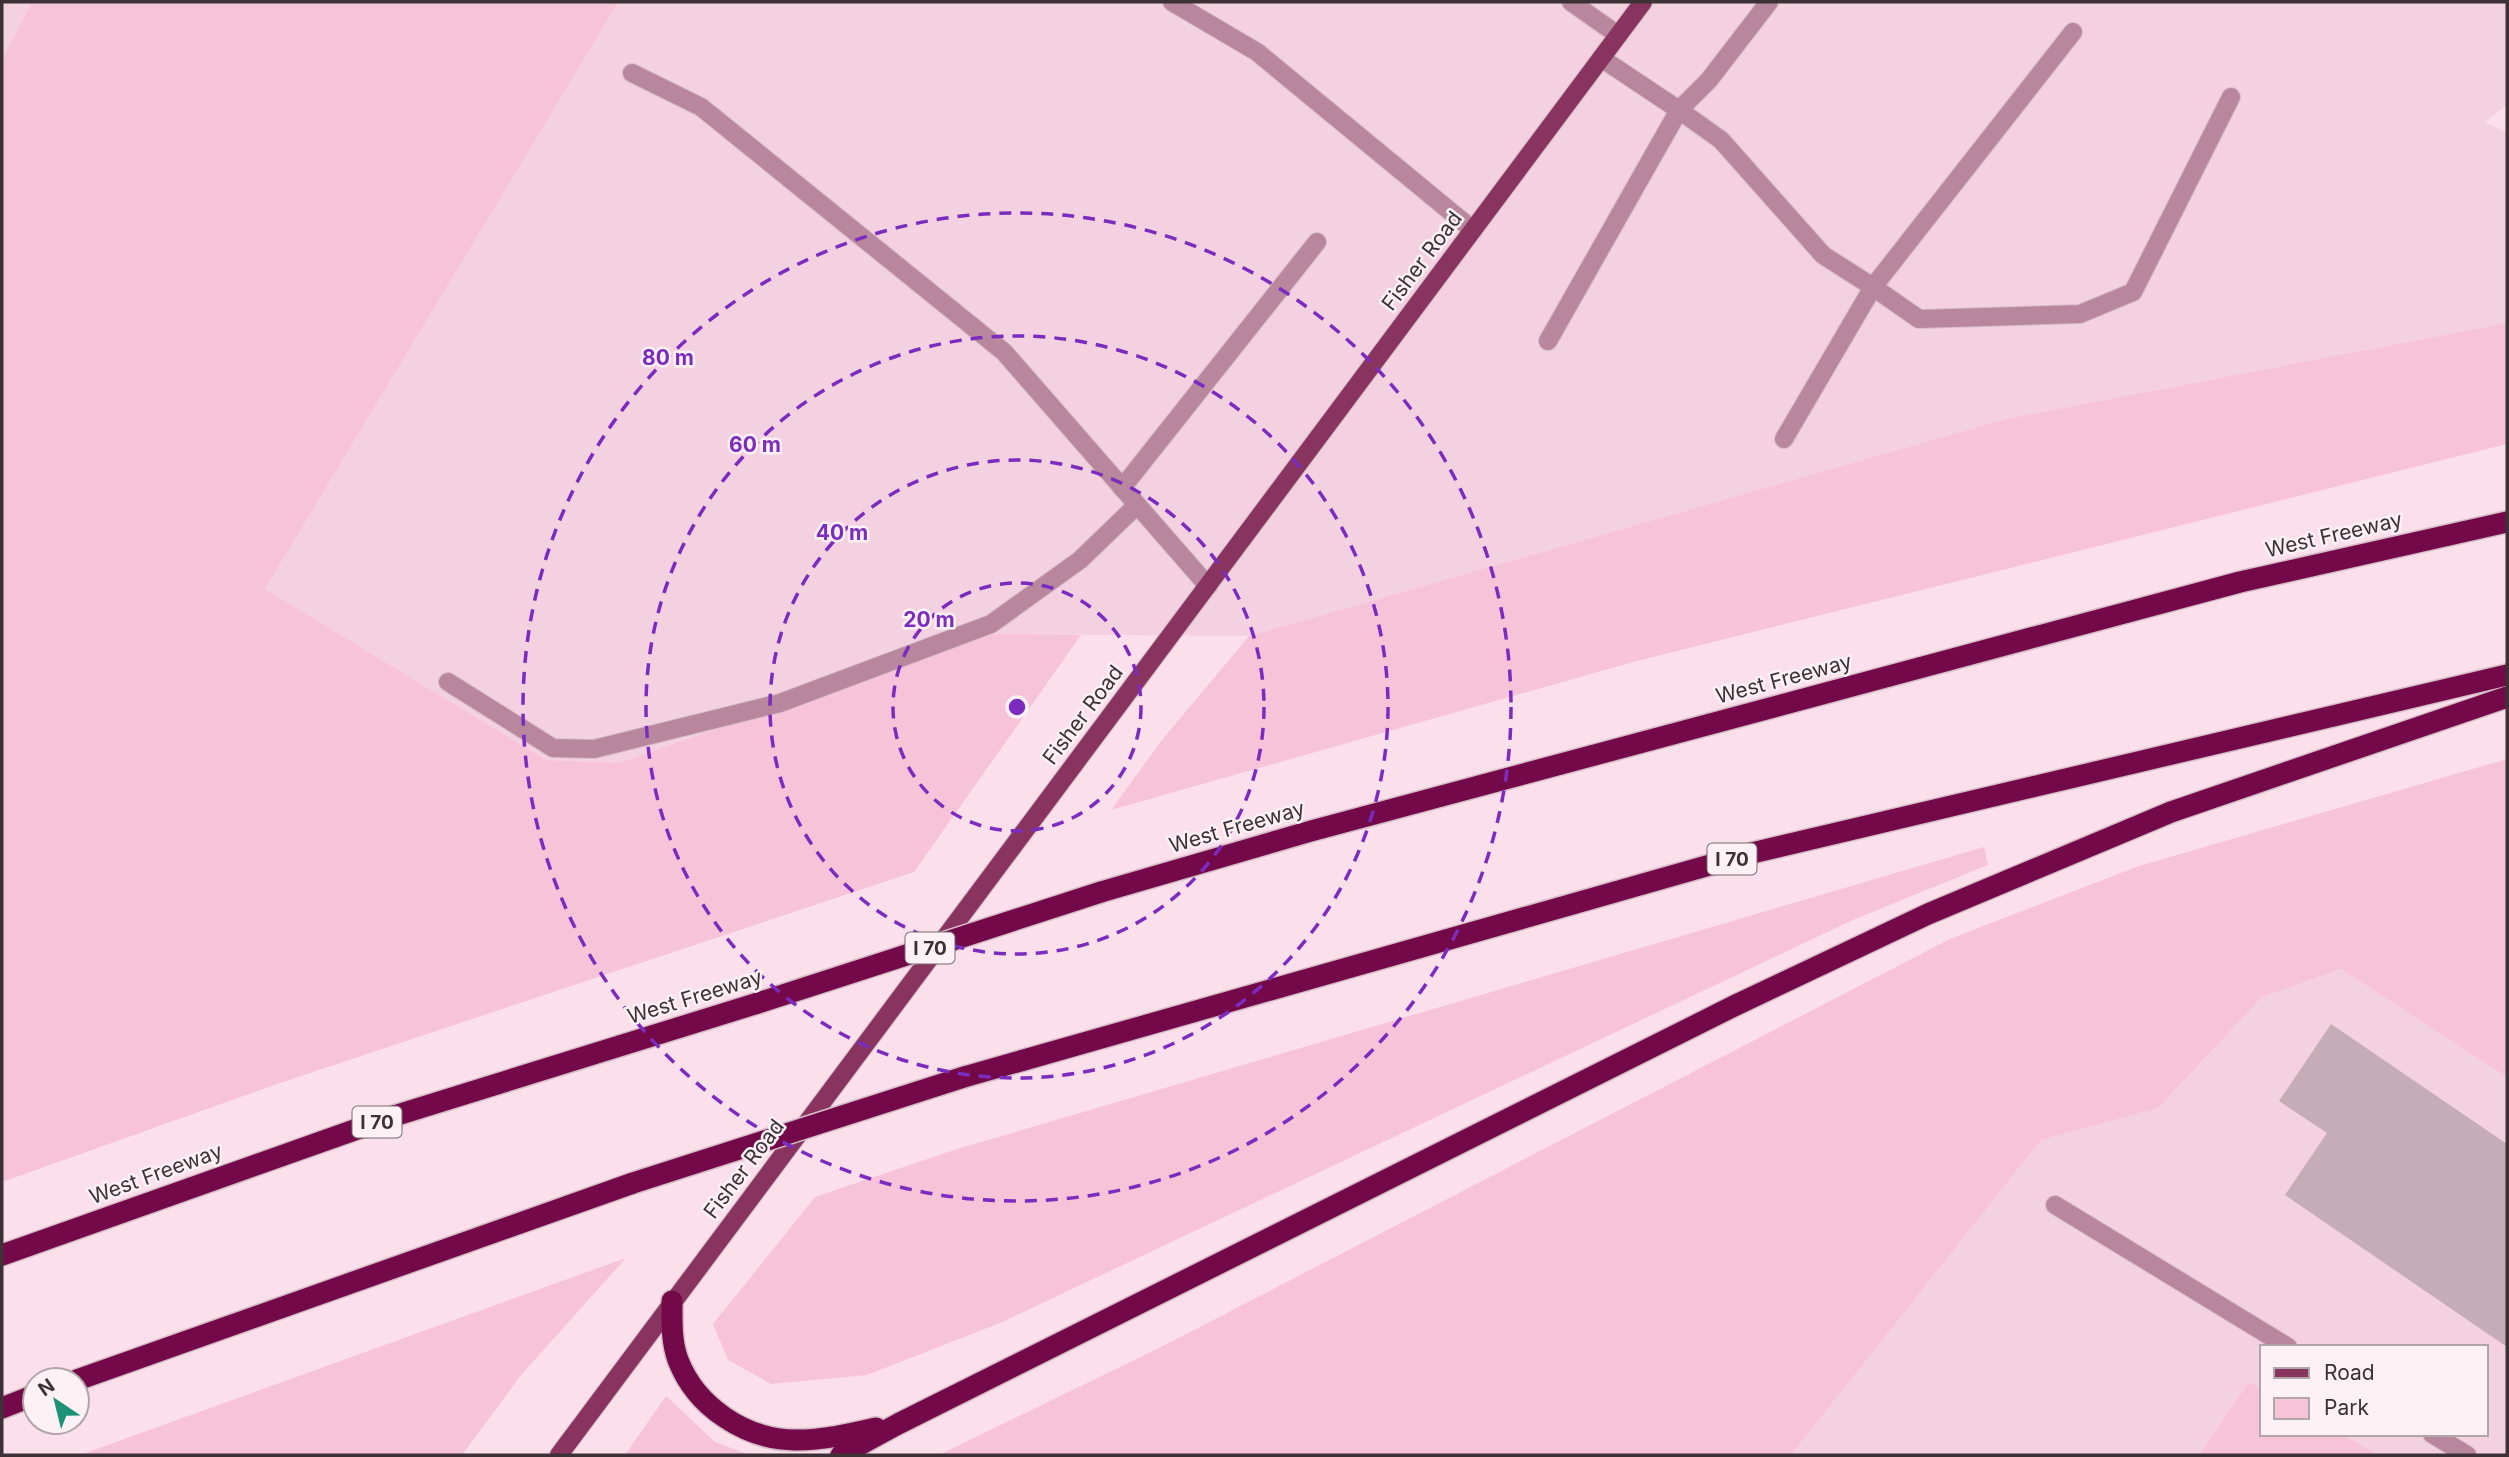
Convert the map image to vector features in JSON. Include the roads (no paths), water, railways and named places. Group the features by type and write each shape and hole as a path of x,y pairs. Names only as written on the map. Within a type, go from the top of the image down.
{"highway":[{"name":"West Freeway","path":"2,1255 394,1116 758,1003 1101,892 1323,827 2226,585 2507,522"},
{"name":"I 70","path":"91,1375 633,1183 964,1077 1752,853 2507,675"},
{"path":"841,1455 898,1423 1736,1005 1928,914 2171,812 2507,697"},
{"path":"672,1301 672,1332 678,1359 692,1386 711,1408 735,1423 761,1435 794,1440 834,1438 898,1423"},
{"path":"2,1408 21,1401"}],"main road":[{"name":"Fisher Road","path":"559,1455 1643,2"}],"lane":[{"path":"1172,2 1257,52 1473,230"},
{"path":"1571,2 1618,35"},
{"path":"1548,341 1679,110 1709,80 1769,2"},
{"path":"1784,439 1873,287 2073,32"},
{"path":"1601,58 1721,140 1823,255 1919,319 2080,314 2133,292 2231,97"},
{"path":"632,73 701,107 1004,352 1208,586"},
{"path":"1122,488 1317,242"},
{"path":"448,682 553,748 594,749 780,703 991,624 1080,560 1137,505"},
{"path":"2055,1205 2285,1345"},
{"path":"2435,1436 2467,1455"}]}
